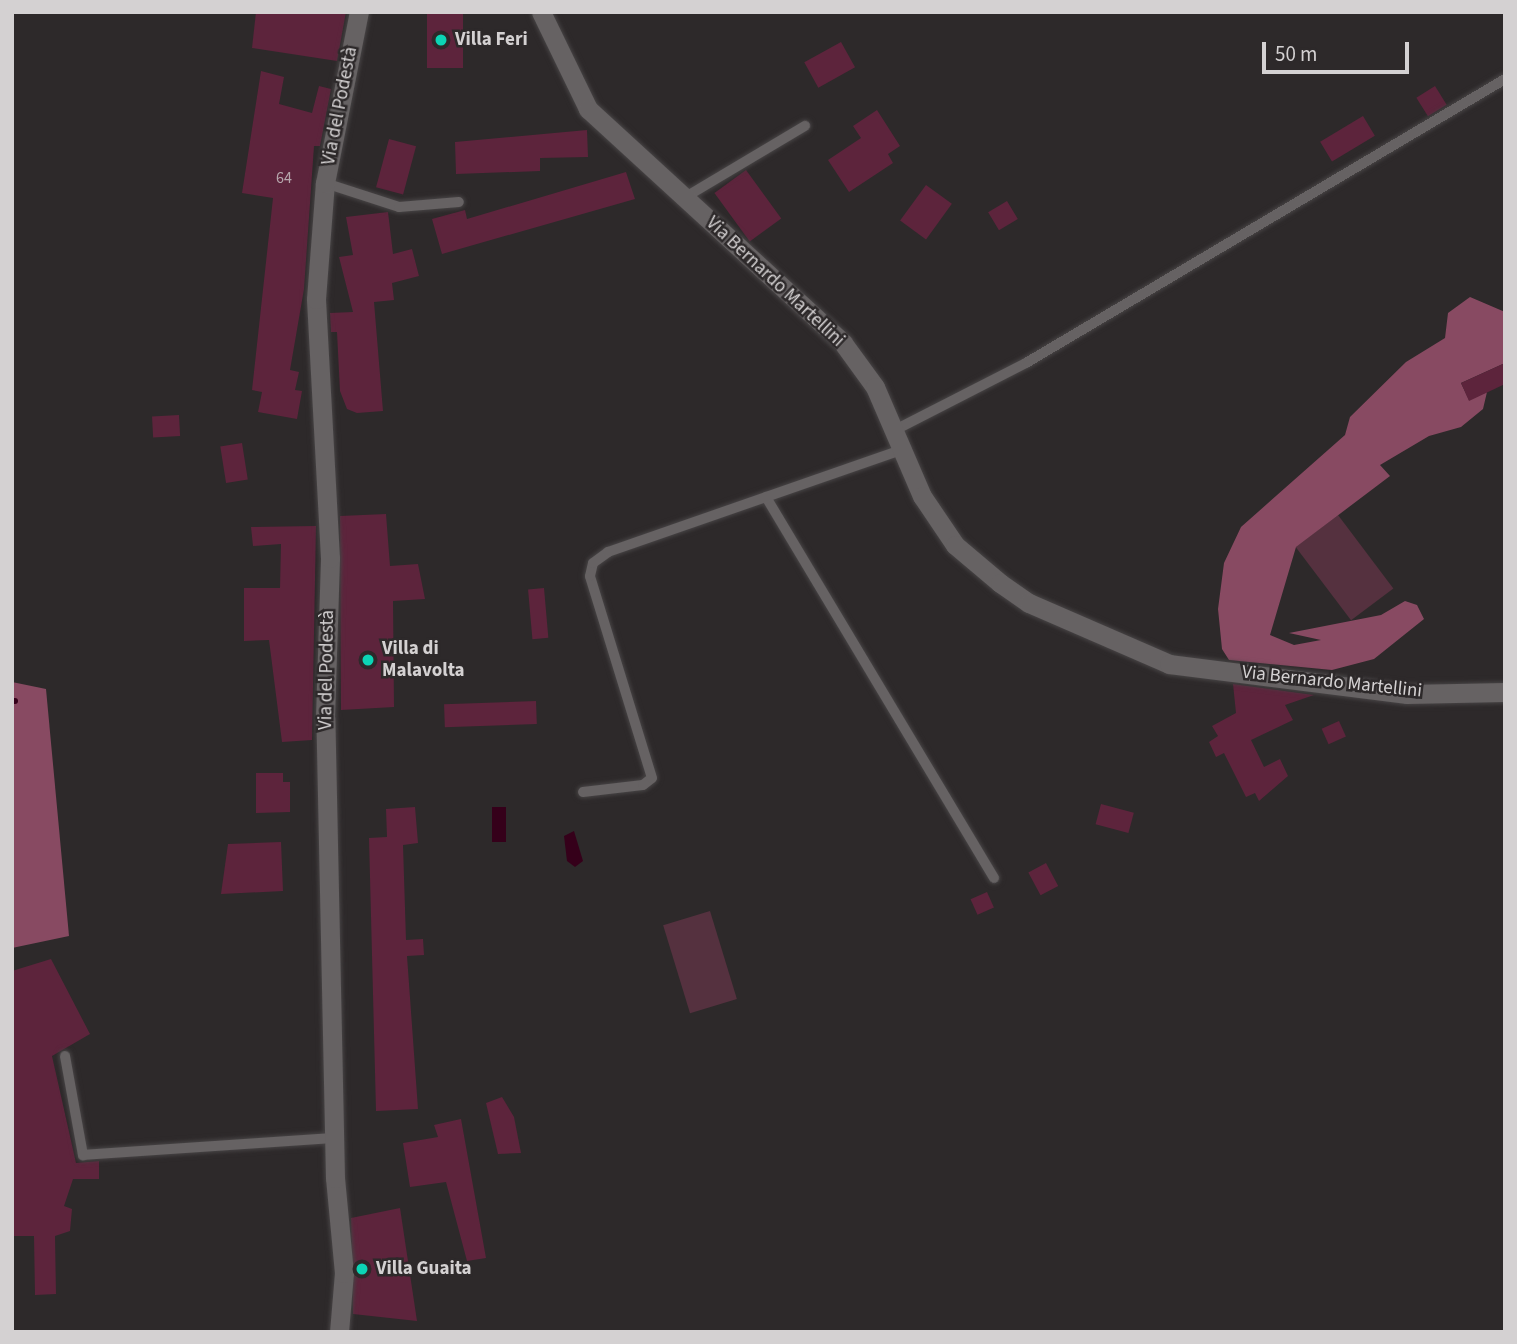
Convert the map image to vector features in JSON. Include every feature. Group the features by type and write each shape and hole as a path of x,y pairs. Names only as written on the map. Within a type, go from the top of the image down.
{"street":[{"name":"Via del Podestà","path":"339,1330 344,1273 335,1138 325,718 330,558 316,299 325,183 359,12"},
{"name":"Via Bernardo Martellini","path":"541,12 588,108 843,343 897,429 922,496 955,545 1000,583 1029,603 1169,664 1407,694 1505,692"}],"lane":[{"path":"897,429 1026,363 1504,82"},
{"path":"684,198 805,126"},
{"path":"325,183 398,207 459,202"},
{"path":"583,792 643,785 652,778 590,576 593,563 905,449"},
{"path":"766,498 994,878"},
{"path":"65,1056 83,1155 335,1138"}],"shaded area":[{"path":"1470,297 1505,312 1505,363 1461,383 1469,400 1487,392 1483,409 1461,427 1429,436 1380,465 1390,476 1296,547 1270,635 1294,645 1321,640 1289,633 1381,615 1405,601 1417,605 1424,619 1374,659 1332,670 1229,660 1222,649 1218,609 1224,563 1241,527 1345,435 1350,417 1406,362 1445,338 1448,313"},
{"path":"1338,515 1393,588 1351,620 1296,547"},
{"path":"12,682 46,689 69,936 12,948"},
{"path":"492,807 506,807 506,842 492,842"},
{"path":"574,831 583,861 575,867 567,861 564,836"},
{"path":"710,911 737,999 690,1013 663,925"}],"building":[{"path":"256,12 346,12 337,61 252,48"},
{"name":"Villa Feri","path":"427,12 463,12 463,68 427,68"},
{"path":"841,42 855,67 818,88 804,62"},
{"path":"261,71 284,77 279,104 312,113 319,86 331,89 320,146 314,146 304,289 290,370 299,372 295,390 302,391 297,419 258,412 262,392 252,390 273,198 242,193"},
{"path":"1435,86 1447,105 1428,116 1416,98"},
{"path":"877,110 900,146 888,154 893,163 849,192 828,160 861,138 853,126"},
{"path":"1363,116 1375,136 1332,161 1320,142"},
{"path":"587,130 588,157 540,158 540,171 456,174 455,142"},
{"path":"389,139 416,146 403,195 376,187"},
{"path":"746,170 781,219 750,241 714,193"},
{"path":"626,172 635,199 442,254 432,219 465,210 467,219"},
{"path":"926,185 952,204 926,239 900,221"},
{"path":"1007,201 1018,219 999,230 988,212"},
{"path":"388,212 393,254 412,249 419,276 392,283 394,300 374,302 383,411 357,413 347,409 340,391 337,332 331,332 330,313 353,312 339,257 353,255 346,217"},
{"path":"1505,363 1505,384 1469,401 1461,383"},
{"path":"179,415 180,436 153,437 152,416"},
{"path":"242,443 248,480 226,483 220,446"},
{"path":"386,514 390,566 418,564 425,599 393,601 394,707 341,710 340,516"},
{"path":"316,526 312,740 282,742 269,640 244,641 244,588 280,588 281,544 253,546 251,527"},
{"path":"544,588 548,638 532,639 528,589"},
{"path":"1233,684 1314,695 1285,705 1293,720 1251,740 1264,767 1280,759 1288,776 1259,801 1255,793 1246,797 1224,753 1216,757 1209,742 1218,736 1212,726 1236,713"},
{"path":"536,701 537,724 445,727 444,704"},
{"path":"1339,721 1346,737 1329,744 1322,729"},
{"path":"256,773 283,773 283,782 290,782 290,812 256,813"},
{"path":"1101,804 1134,813 1128,833 1096,824"},
{"path":"415,807 418,843 403,845 406,940 423,939 424,955 407,956 418,1109 376,1111 369,838 387,837 386,809"},
{"path":"281,842 283,891 221,894 228,844"},
{"path":"1046,863 1058,886 1041,895 1028,872"},
{"path":"987,892 994,908 977,915 971,899"},
{"path":"51,959 90,1034 52,1056 76,1163 99,1161 99,1179 73,1179 64,1206 72,1209 70,1231 55,1236 56,1294 35,1295 34,1236 12,1236 12,971"},
{"path":"502,1097 514,1117 521,1153 498,1154 486,1103"},
{"path":"461,1119 486,1258 467,1261 446,1182 410,1187 403,1143 438,1137 434,1125"},
{"name":"Villa Guaita","path":"400,1208 417,1321 353,1314 351,1218"}],"place":[{"name":"Villa Feri","path":"441,40"},
{"name":"Villa di Malavolta","path":"368,660"},
{"name":"Villa Guaita","path":"362,1269"}]}
